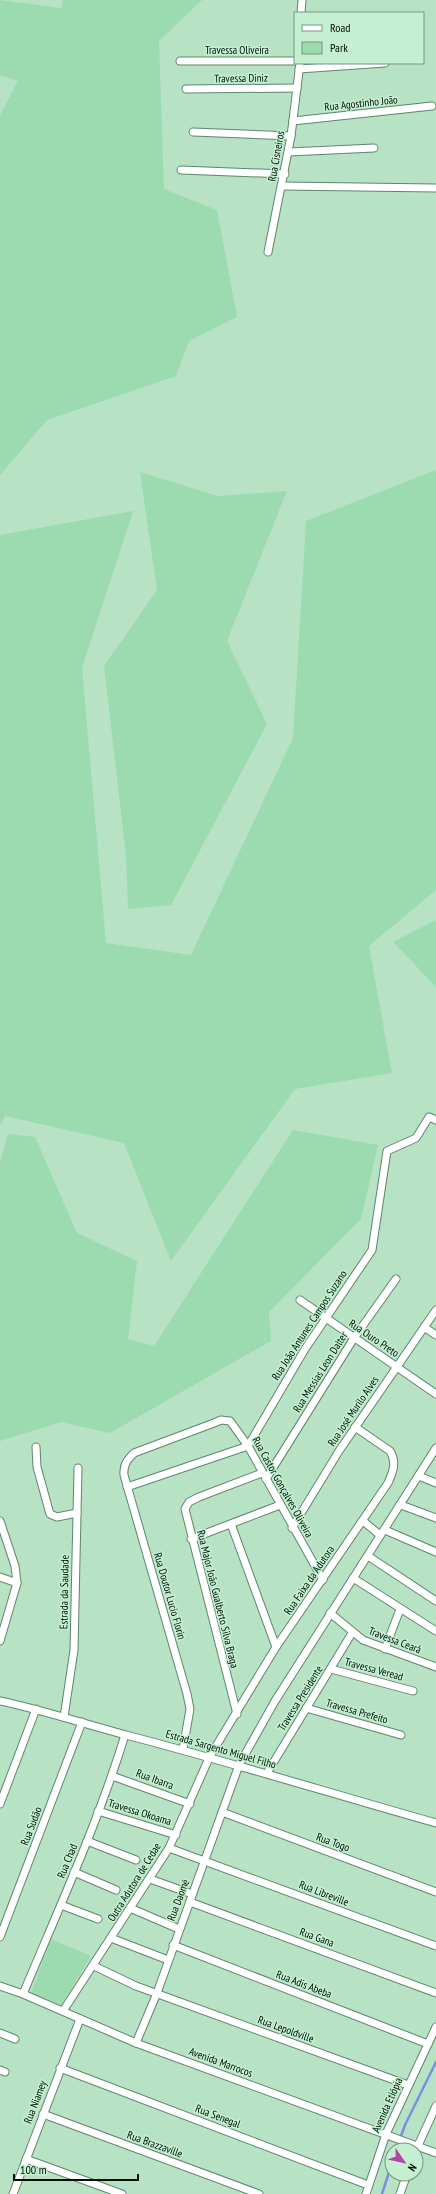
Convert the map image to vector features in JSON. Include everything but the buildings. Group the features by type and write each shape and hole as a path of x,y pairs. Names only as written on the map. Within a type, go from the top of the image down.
{"street":[{"path":"301,12 302,0"},
{"name":"Travessa Oliveira","path":"180,61 294,61"},
{"path":"300,66 357,64"},
{"name":"Rua Cisneiros","path":"268,252 285,174 300,66"},
{"name":"Travessa Diniz","path":"186,89 297,88"},
{"name":"Rua Agostinho João","path":"293,121 432,106"},
{"path":"193,132 291,136"},
{"path":"288,152 374,148"},
{"path":"181,170 285,174"},
{"path":"282,186 436,188"},
{"name":"Rua João Antunes Campos Suzano","path":"248,1446 286,1380 372,1250 387,1150 416,1138 429,1117 436,1120"},
{"name":"Rua Messias Leon Dalter","path":"264,1476 354,1338 396,1279"},
{"name":"Rua Ouro Preto","path":"300,1300 436,1394"},
{"name":"Rua José Murilo Alves","path":"292,1528 355,1427 436,1310"},
{"path":"424,1327 436,1335"},
{"name":"Rua Castor Gonçalves Oliveira","path":"134,1453 221,1420 230,1421 248,1446 292,1528 323,1580"},
{"name":"Rua Faixa da Adutora","path":"210,1756 237,1714 276,1647 388,1483 394,1465 390,1451 355,1427"},
{"path":"127,1487 248,1446"},
{"path":"36,1447 37,1467 50,1514 57,1517 77,1513"},
{"path":"239,1765 275,1701 436,1448"},
{"name":"Rua Doutor Lucio Florin","path":"134,1453 124,1466 127,1487 187,1694 190,1716 183,1750"},
{"name":"Estrada da Saudade","path":"64,1717 74,1650 78,1468"},
{"name":"Rua Major João Gualberto Silva Braga","path":"237,1714 191,1539 185,1509 189,1502 199,1497 264,1476"},
{"path":"419,1476 436,1483"},
{"path":"191,1539 280,1505"},
{"path":"401,1505 436,1518"},
{"path":"363,1521 382,1533 436,1552"},
{"path":"232,1524 276,1647"},
{"path":"0,1641 2,1628 17,1583 16,1566 1,1525"},
{"path":"368,1556 436,1601"},
{"path":"0,1577 17,1583"},
{"path":"353,1578 436,1631"},
{"path":"385,1650 400,1608"},
{"name":"Travessa Ceará","path":"330,1613 352,1633 363,1640 385,1650 436,1667"},
{"name":"Travessa Presidente","path":"267,1774 352,1633"},
{"name":"Travessa Veread","path":"331,1669 412,1691"},
{"name":"Estrada Sargento Miguel Filho","path":"0,1701 36,1709 125,1735 210,1756 436,1823"},
{"name":"Travessa Prefeito","path":"306,1708 401,1735"},
{"path":"0,1804 36,1709"},
{"name":"Rua Sudão","path":"0,1937 82,1722"},
{"name":"Rua Chad","path":"23,1994 87,1841 112,1776 125,1735"},
{"name":"Outra Adutora de Cedae","path":"63,2011 94,1966 169,1848 190,1804 210,1756"},
{"name":"Rua Daomé","path":"136,2043 157,1993 239,1765"},
{"name":"Rua Ibarra","path":"112,1776 190,1804"},
{"name":"Travessa Okoama","path":"98,1811 176,1835"},
{"name":"Rua Togo","path":"222,1812 436,1892"},
{"path":"87,1841 136,1860"},
{"name":"Rua Libreville","path":"169,1848 436,1946"},
{"path":"74,1872 116,1890"},
{"path":"150,1879 192,1894"},
{"name":"Rua Gana","path":"190,1902 436,1993"},
{"path":"61,1905 98,1919"},
{"path":"130,1908 179,1929"},
{"path":"112,1938 168,1960"},
{"name":"Rua Adis Abeba","path":"173,1945 428,2044"},
{"name":"Rua Lepoldville","path":"94,1966 136,1986 408,2085"},
{"name":"Avenida Marrocos","path":"0,1986 23,1994 136,2043 406,2142"},
{"name":"Rua Niamey","path":"12,2194 80,2019"},
{"name":"Avenida Etiópia","path":"366,2194 368,2185 408,2085 436,2027"},
{"path":"0,2033 15,2039"},
{"name":"Rua Senegal","path":"60,2068 368,2185"},
{"path":"417,2142 436,2106"},
{"name":"Rua Brazzaville","path":"43,2114 259,2194"},
{"name":"Avenida Marrocos","path":"424,2149 436,2153"},
{"path":"26,2159 122,2194"},
{"path":"400,2194 404,2182"}],"green space":[{"path":"0,0 61,8 63,0 202,0 159,41 164,189 217,210 237,317 189,341 176,376 47,420 0,475 0,115 18,81 0,75"},
{"path":"436,470 436,890 369,946 392,1073 295,1089 171,1261 124,1143 5,1116 0,1125 0,535 133,511 82,668 106,943 191,955 293,738 306,521"},
{"path":"140,472 218,496 287,491 227,641 267,724 171,905 128,909 126,855 104,666 157,590"},
{"path":"436,920 436,987 393,942"},
{"path":"293,1130 378,1145 361,1219 269,1312 271,1341 110,1433 61,1422 0,1441 0,1163 8,1134 35,1137 77,1233 137,1261 128,1339 154,1346"},
{"path":"51,1939 91,1956 61,2005 31,1993"}],"waterway":[{"path":"399,2142 405,2125 436,2062"},
{"path":"382,2194 386,2182"}]}
